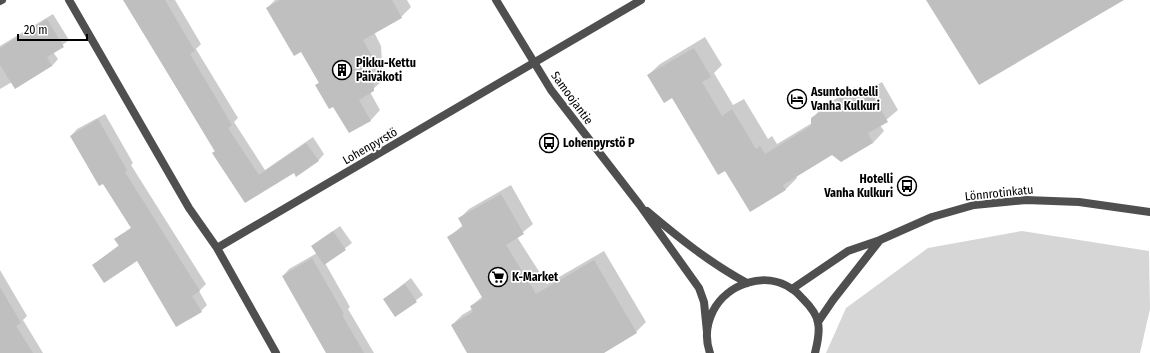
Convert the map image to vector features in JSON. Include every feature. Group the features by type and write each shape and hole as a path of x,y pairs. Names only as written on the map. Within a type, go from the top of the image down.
{"street":[{"path":"69,0 189,208 217,248 276,353"},
{"name":"Samoojantie","path":"496,0 551,90 639,204 699,288 704,302 707,332 706,351"},
{"name":"Lohenpyrstö","path":"217,248 534,64 641,0"},
{"name":"Lönnrotinkatu","path":"792,288 848,251 880,240 932,217 974,205 1026,200 1079,202 1150,212"},
{"name":"Samoojantie","path":"639,204 680,240 721,268 747,283"},
{"name":"Lönnrotinkatu","path":"818,322 833,300 880,240"},
{"path":"707,332 710,318 718,303 726,294 747,283 770,281 792,288 808,304 818,322 815,353"}],"shaded area":[{"path":"1022,231 1149,251 1150,309 1140,353 826,353 846,308 928,248"}],"building":[{"path":"123,0 165,0 195,51 190,54 232,125 228,128 259,175 306,143 319,161 296,177 294,173 245,203 212,153 215,151"},
{"name":"Pikku-Kettu Päiväkoti","path":"280,0 392,0 402,18 363,40 372,56 374,91 359,100 371,121 349,133 333,107 329,109 315,85 319,83 301,52 294,56 266,8"},
{"path":"926,0 1124,0 979,85"},
{"path":"47,19 64,47 47,57 52,66 15,89 0,65 0,48"},
{"path":"694,48 711,77 702,82 722,116 732,109 756,149 760,146 765,154 811,126 811,118 842,98 850,104 871,92 888,122 868,133 873,143 841,162 832,155 783,185 786,190 750,212 725,171 718,175 672,98 664,103 647,75"},
{"path":"98,119 127,170 125,172 200,291 192,296 202,312 176,327 137,261 104,283 92,265 119,246 114,239 131,228 103,184 99,186 70,136"},
{"name":"K-Market","path":"501,194 524,234 506,245 536,294 594,260 637,333 604,353 467,353 451,325 473,312 470,306 483,299 447,237 463,227 458,218"},
{"path":"333,231 346,250 324,265 311,246"},
{"path":"312,258 364,353 326,353 282,276"},
{"path":"405,284 417,302 395,317 383,299"},
{"path":"0,287 21,323 16,326 33,353 0,353"}],"place":[{"name":"Pikku-Kettu Päiväkoti","path":"342,70"},
{"name":"Asuntohotelli Vanha Kulkuri","path":"797,99"},
{"name":"Lohenpyrstö P","path":"549,143"},
{"name":"Hotelli Vanha Kulkuri","path":"907,186"},
{"name":"K-Market","path":"498,277"}]}
